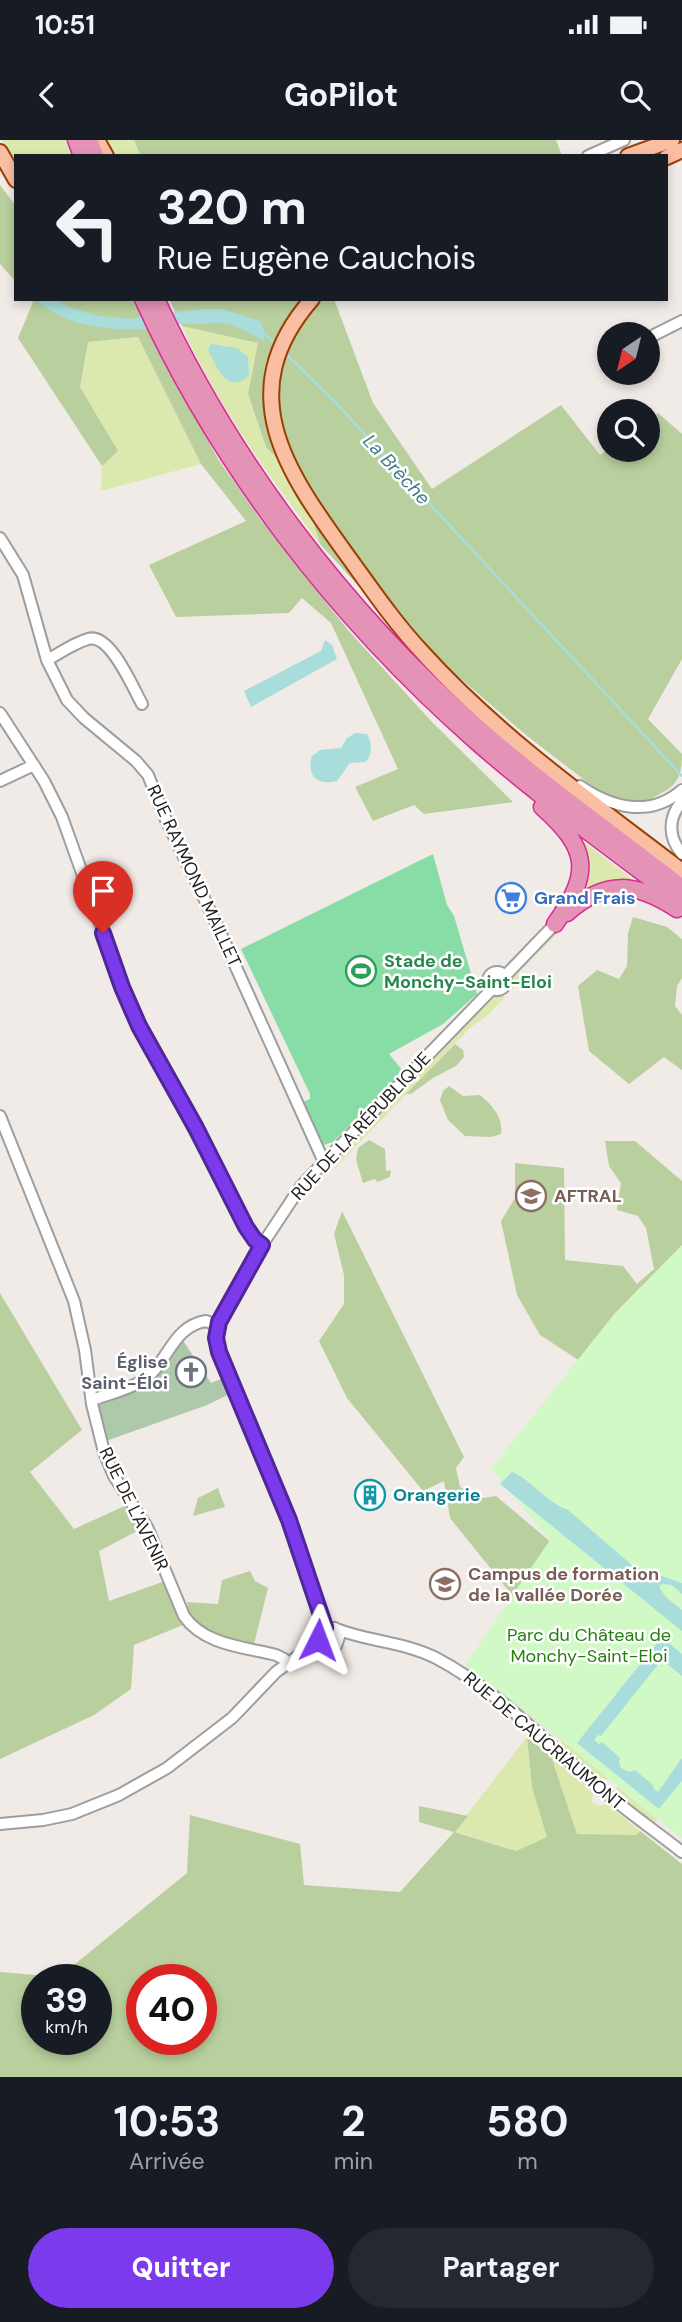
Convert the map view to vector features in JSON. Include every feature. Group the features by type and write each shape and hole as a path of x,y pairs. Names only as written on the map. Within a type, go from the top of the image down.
{"highway":[{"path":"151,301 215,431 278,526 333,595 407,676 485,757 554,818 571,838 580,858 580,877 573,896 555,924"},
{"path":"167,334 258,477 320,561 378,629 452,704 504,750 682,888"},
{"path":"407,676 509,769 682,902"},
{"path":"555,924 587,897 611,889 646,892 682,913"}],"main road":[{"path":"634,154 672,140"},
{"path":"651,154 680,140"},
{"path":"0,152 14,176"},
{"path":"0,166 14,189"},
{"path":"310,301 288,331 276,364 271,395 275,430 288,466 303,494 403,631 444,676 488,718 682,871"}],"street":[{"path":"592,154 624,140"},
{"path":"660,332 682,321"},
{"name":"RUE RAYMOND MAILLET","path":"0,538 23,575 47,660 64,695 74,709 136,761 148,775 166,820 216,923 324,1162"},
{"path":"47,660 90,638 101,640 112,651 142,704"},
{"path":"0,713 34,765 69,832 119,979 139,1026 196,1128 246,1227 262,1245"},
{"path":"488,718 579,785 611,803 629,808 650,806 681,794"},
{"path":"0,781 34,765"},
{"path":"681,794 673,816 671,833 682,854"},
{"name":"RUE DE LA RÉPUBLIQUE","path":"218,1326 262,1245 298,1191 492,989 490,976 497,972 505,976 555,924"},
{"name":"RUE DE L'AVENIR","path":"0,1116 72,1292 83,1336 101,1443 109,1464 146,1527 181,1609 189,1623 210,1638 276,1654 286,1664"},
{"path":"92,1400 145,1379 177,1337 228,1305"},
{"path":"201,1322 218,1326 216,1338 219,1352 330,1627 340,1636 332,1646"},
{"path":"298,1657 320,1630 330,1627 398,1643"},
{"path":"317,1637 319,1644 332,1646"},
{"path":"0,1824 72,1814 104,1802 145,1781 179,1760 228,1722 276,1672 298,1657 348,1642 398,1643"},
{"name":"RUE DE CAUCRIAUMONT","path":"398,1643 439,1659 480,1686 614,1800 682,1852"}],"green space":[{"path":"2,140 65,140 71,154 14,154 14,167"},
{"path":"102,140 134,140 140,154 109,154"},
{"path":"134,140 556,140 561,154 140,154"},
{"path":"0,185 14,203 14,280 0,264"},
{"path":"133,301 218,459 258,516 347,629 431,721 513,802 424,814 414,805 373,821 355,787 398,769 331,623 302,598 289,613 176,617 149,565 246,521 201,464 138,337 88,342 80,387 118,451 102,466 18,338 33,302"},
{"path":"170,301 335,301 373,403 432,489 561,405 597,451 597,462 660,462 660,415 682,434 682,659 648,719 682,754 680,774 673,785 644,803 604,795 526,735 377,606 320,544 302,484 266,447 248,394 258,343 182,326"},
{"path":"182,326 259,343 248,395 266,447 302,484 320,544 228,412"},
{"path":"138,337 201,464 101,491 102,466 118,451 80,387 88,342"},
{"path":"579,838 639,884 616,880 586,890"},
{"name":"Stade de Monchy-Saint-Eloi","path":"433,854 477,994 443,1024 389,1054 403,1071 333,1142 324,1145 303,1102 310,1099 310,1094 241,949"},
{"path":"629,895 626,899 607,900 582,909 518,973 520,982 511,990 508,980 581,906 599,897"},
{"path":"633,917 667,927 682,939 682,978 677,986 675,1006 682,1015 682,1070 664,1057 629,1084 589,1051 578,986 597,970 619,979 627,966 628,933"},
{"path":"494,993 505,997 487,1016 472,1026 335,1168 334,1160"},
{"path":"455,1044 463,1050 464,1057 456,1066 411,1094 406,1094"},
{"path":"449,1086 463,1096 480,1095 485,1099 499,1117 501,1134 491,1137 465,1136 448,1120 440,1100 443,1091"},
{"path":"369,1140 385,1149 386,1171 391,1170 390,1177 363,1183 356,1160 358,1148"},
{"path":"605,1141 635,1141 682,1181 682,1394 600,1374 540,1335 517,1295 501,1221 515,1198 515,1163 564,1168 565,1260 623,1266 637,1284 654,1269 646,1228 638,1216 617,1210 621,1183 609,1166"},
{"path":"342,1211 464,1457 456,1468 460,1487 484,1498 496,1496 653,1628 563,1741 465,1665 504,1664 516,1600 450,1518 444,1481 423,1491 347,1398 319,1341 344,1304 344,1275 334,1234"},
{"name":"Parc du Château de Monchy-Saint-Eloi","path":"682,1245 682,1839 465,1665 550,1540 491,1469 615,1313"},
{"path":"0,1293 82,1430 30,1472 74,1529 129,1504 141,1529 99,1551 109,1601 165,1581 183,1625 134,1645 131,1689 94,1715 0,1759"},
{"path":"182,1339 211,1383 225,1377 232,1393 207,1405 106,1441 97,1406 99,1403 151,1384"},
{"path":"218,1488 225,1507 193,1516 198,1498"},
{"path":"250,1571 255,1581 268,1588 253,1648 221,1639 203,1630 195,1623 187,1602 218,1604 222,1580"},
{"path":"527,1737 532,1787 548,1837 516,1851 454,1831"},
{"path":"527,1737 551,1756 577,1834 637,1835 640,1831 682,1864 682,2077 0,2077 0,1972 21,1974 21,2055 112,2055 112,1964 75,1964 187,1873 190,1815 300,1844 304,1885 400,1892 454,1832 419,1822 419,1806 468,1816 455,1832 516,1851 547,1837 532,1787"},
{"path":"563,1741 609,1779 600,1781 558,1745"},
{"path":"551,1756 593,1793 592,1802 598,1806 607,1804 640,1831 637,1835 577,1834"},
{"path":"618,1787 657,1819 654,1824 617,1796"}],"water":[{"path":"38,301 59,301 68,307 99,316 134,319 143,316 148,329 88,325 60,316"},
{"path":"222,309 258,320 262,323 265,341 228,323 176,324 171,312"},
{"path":"211,344 237,348 248,357 249,376 234,382 224,377 208,350"},
{"path":"325,640 332,645 337,659 251,707 244,691 321,651"},
{"path":"355,733 367,734 369,738 371,752 366,762 350,763 337,781 324,782 315,778 311,769 312,756 320,750 341,748 347,738"},
{"path":"512,1472 568,1510 633,1566 682,1583 682,1594 672,1585 662,1584 659,1587 666,1597 682,1610 682,1631 500,1484"},
{"path":"662,1637 682,1654 682,1676 667,1664 667,1659 661,1655 657,1660 660,1662 601,1736 598,1735 594,1740 599,1744 602,1742 620,1758 621,1768 629,1772 635,1770 658,1792 682,1758 682,1781 659,1809 577,1743"}],"waterway":[{"name":"La Brèche","path":"261,331 277,345"},
{"name":"La Brèche","path":"284,352 336,403 682,776"}],"place":[{"name":"Grand Frais","path":"511,898"},
{"name":"Stade de Monchy-Saint-Eloi","path":"361,971"},
{"name":"AFTRAL","path":"531,1196"},
{"name":"Église Saint-Éloi","path":"191,1372"},
{"name":"Orangerie","path":"370,1495"},
{"name":"Campus de formation de la vallée Dorée","path":"445,1584"}],"route":[{"path":"103,933 139,1026 196,1128 246,1227 262,1245 225,1309 216,1338 219,1352 307,1569 325,1627 319,1631 318,1640"}]}
